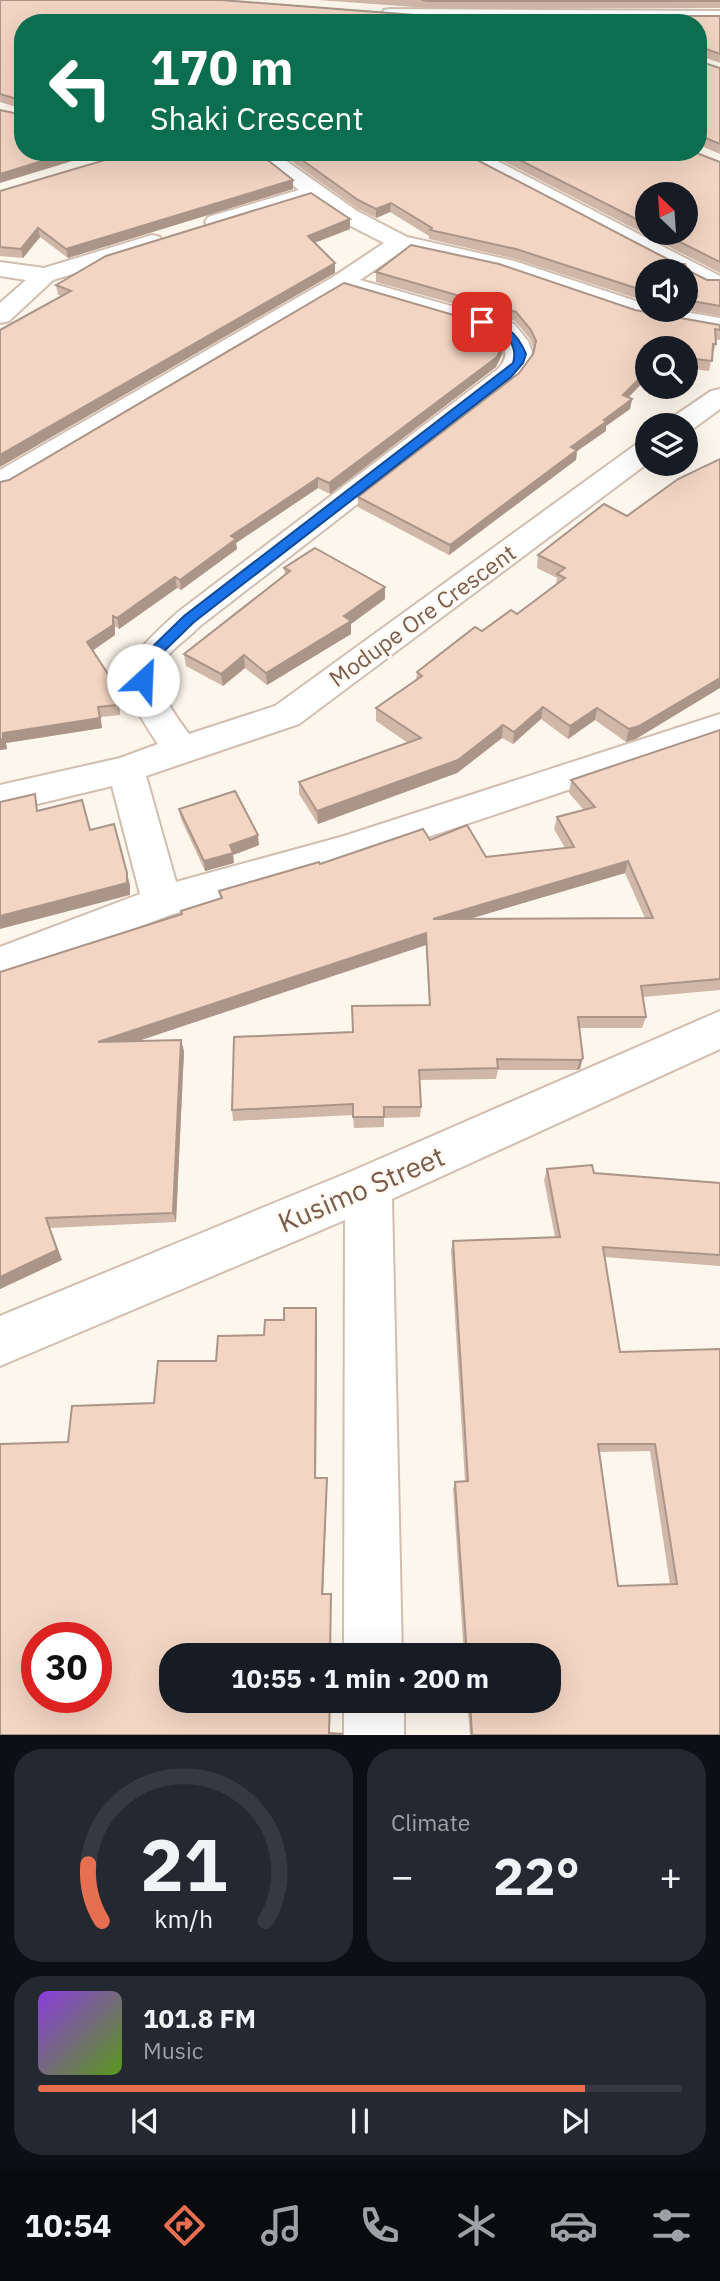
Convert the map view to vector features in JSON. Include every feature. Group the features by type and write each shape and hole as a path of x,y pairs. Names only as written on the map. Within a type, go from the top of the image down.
{"street":[{"path":"596,0 611,14"},
{"path":"375,13 383,14"},
{"path":"271,161 349,216 400,242 506,266 635,307"},
{"path":"482,161 717,281"},
{"path":"201,227 317,191"},
{"path":"0,269 45,275 175,235"},
{"path":"0,482 341,282 400,242"},
{"path":"0,316 45,275"},
{"path":"698,289 717,281"},
{"path":"181,749 166,728 143,680 151,655 189,619 496,383 518,363 521,354 515,339 505,329 341,282"},
{"path":"698,321 720,325"},
{"path":"697,413 720,397"},
{"name":"Modupe Ore Crescent","path":"0,799 126,770 287,715 635,459"},
{"path":"0,964 162,902 359,846 720,726"},
{"path":"126,770 162,902"},
{"name":"Kusimo Street","path":"0,1341 368,1187 720,1030"},
{"path":"368,1187 373,1643"},
{"path":"374,1713 374,1735"}],"building":[{"path":"0,0 221,0 402,14 14,14 14,98 0,94"},
{"path":"422,0 720,0 720,1 428,1"},
{"path":"707,16 720,16 720,54 707,49"},
{"path":"707,64 720,68 720,144 707,139"},
{"path":"0,110 14,113 14,161 42,161 0,174"},
{"path":"707,157 720,162 720,262 686,245 698,245 698,182 635,182 635,218 522,161 707,161"},
{"path":"102,161 269,161 293,180 66,249 38,228 21,249 0,247 0,191"},
{"path":"304,161 479,161 635,242 635,245 641,245 667,259 635,259 635,288 516,249 430,230 432,228 391,203 376,209 358,200"},
{"path":"311,193 350,219 308,236 335,263 0,455 0,330 71,291 56,285 106,256"},
{"path":"411,245 499,264 635,310 635,322 698,321 720,325 720,330 715,329 716,344 713,344 712,361 698,359 698,336 635,336 635,383 623,395 632,399 571,447 577,450 450,545 358,497 519,373 533,354 536,341 531,330 516,312 376,272"},
{"path":"698,276 707,280 720,280 720,306 698,302"},
{"path":"344,283 495,327 504,342 497,357 329,483 318,478 231,536 236,539 180,580 175,577 117,618 113,616 113,625 87,642 116,686 117,705 98,707 100,718 3,733 3,739 0,739 0,482 9,480"},
{"path":"720,459 720,678 639,726 629,729 597,708 570,726 543,707 514,732 503,725 458,760 317,811 299,782 421,738 376,708 422,676 417,672 475,627 482,631 511,610 517,614 565,578 557,574 565,568 538,555 604,504 627,516 678,479 698,476 698,469"},
{"path":"315,548 385,587 344,616 351,621 266,673 244,655 221,674 184,654 290,571 284,568"},
{"path":"720,730 720,979 641,986 646,1017 578,1017 583,1058 580,1060 497,1059 498,1068 419,1070 421,1107 384,1107 384,1117 353,1117 353,1104 232,1110 234,1037 353,1032 352,1006 430,1005 426,933 98,1042 181,1040 173,1213 46,1218 57,1250 0,1277 0,972 182,914 181,911 222,898 219,891 319,862 320,864 423,829 430,840 467,825 486,857 574,847 557,817 595,807 571,780","holes":["628,861 653,918 433,919"]},
{"path":"235,791 258,835 230,845 233,853 204,861 179,809"},
{"path":"35,794 37,811 82,800 90,830 114,824 127,873 127,883 0,916 0,802"},
{"path":"592,1165 594,1173 720,1183 720,1255 603,1247 620,1352 720,1349 720,1735 472,1735 471,1713 561,1713 561,1643 466,1643 455,1482 468,1481 453,1241 560,1237 547,1169","holes":["598,1444 655,1444 677,1584 618,1586"]},
{"path":"284,1308 316,1308 315,1478 327,1478 322,1594 331,1594 330,1643 159,1643 159,1713 330,1713 329,1733 342,1735 0,1735 0,1444 68,1442 72,1406 154,1403 158,1361 216,1361 218,1336 264,1335 265,1320 284,1320"}],"route":[{"path":"143,680 151,655 189,619 508,375 518,363 521,354 515,339 505,329 482,322"}]}
